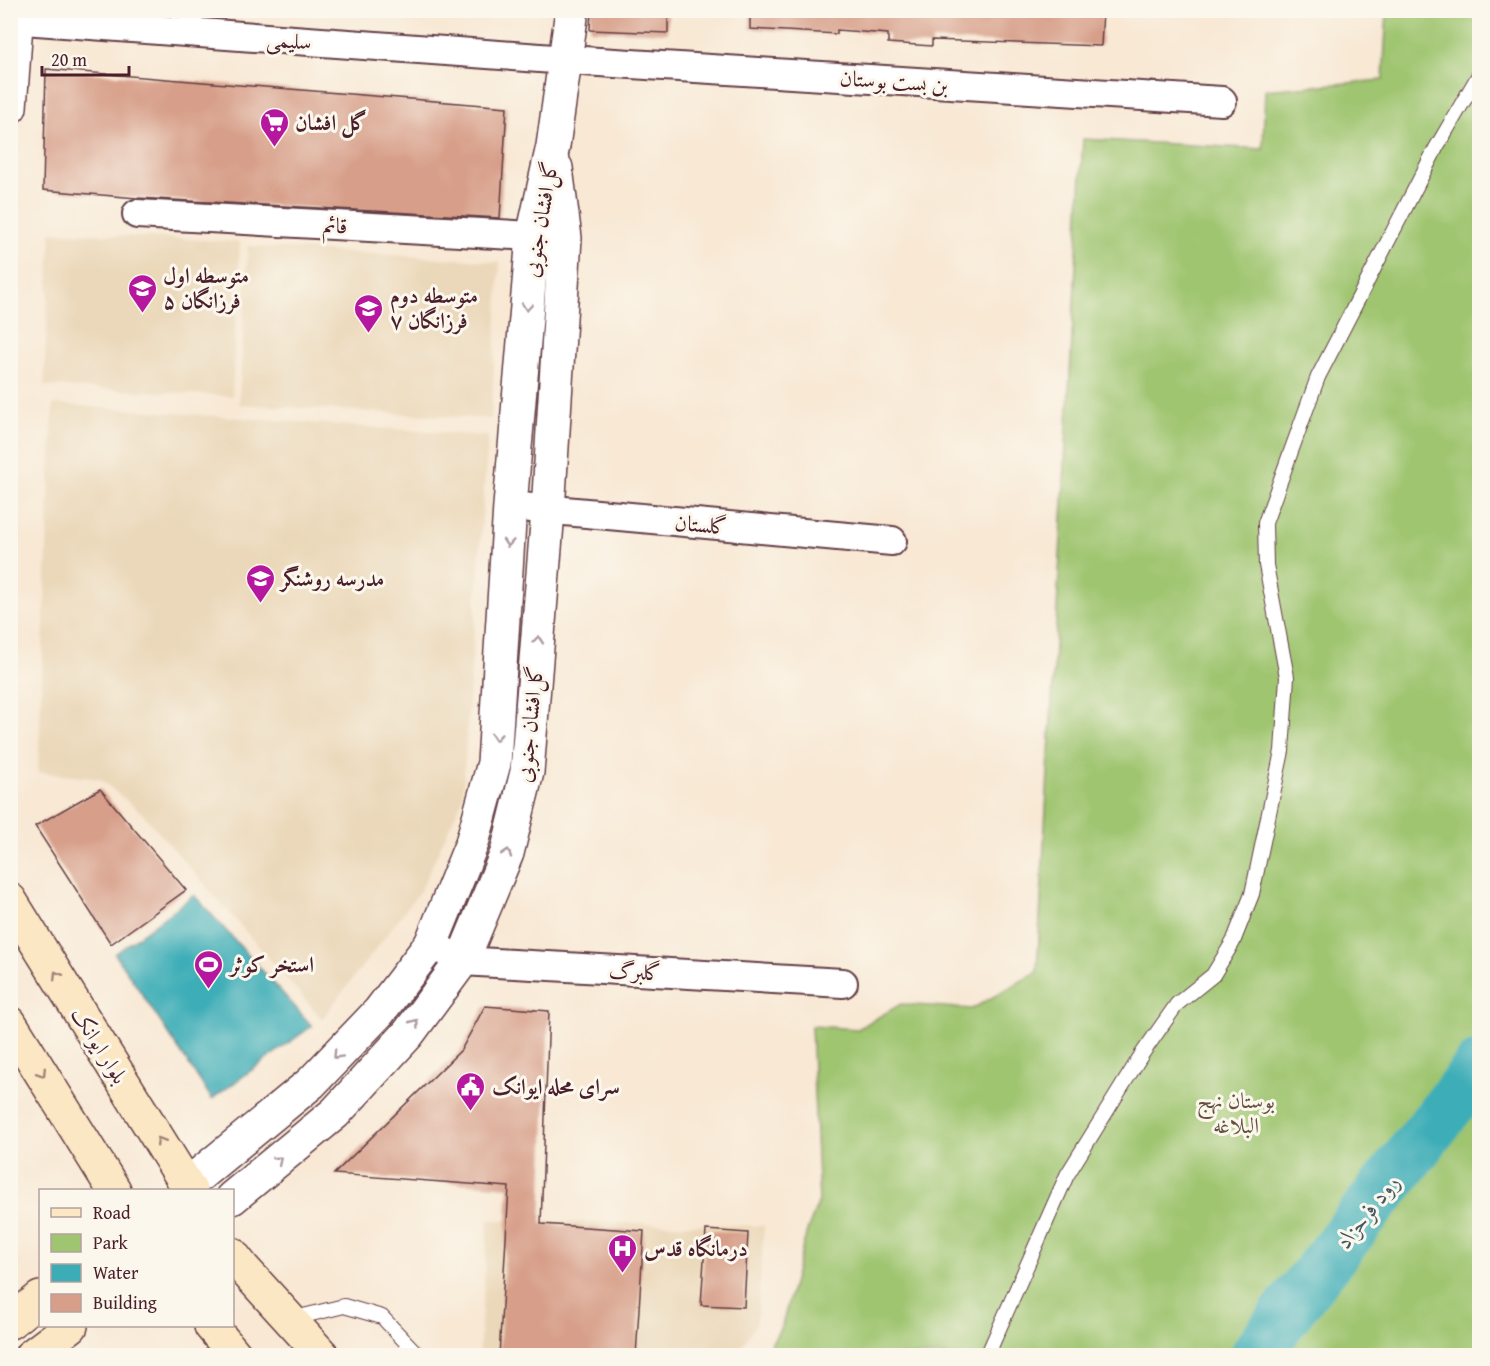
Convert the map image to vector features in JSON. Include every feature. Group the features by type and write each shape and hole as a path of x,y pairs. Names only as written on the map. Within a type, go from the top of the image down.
{"main road":[{"name":"بلوار ایوانک","path":"10,900 185,1189"},
{"path":"10,1023 113,1189"},
{"path":"234,1257 323,1356"},
{"path":"10,1322 39,1299"},
{"path":"32,1356 70,1327"},
{"path":"212,1327 236,1356"}],"street":[{"name":"گل‌افشان جنوبی","path":"185,1189 311,1083 379,1012 430,944 472,843 494,763 510,506 533,236 553,146 567,60 572,10"},
{"name":"سلیمی","path":"15,17 567,60"},
{"path":"10,107 15,17"},
{"name":"بن بست بوستان","path":"567,60 1222,101"},
{"name":"گل‌افشان جنوبی","path":"234,1196 335,1113 408,1034 462,961 507,853 527,772 548,511 565,238 553,146"},
{"name":"قائم","path":"137,214 533,236"},
{"name":"گلستان","path":"510,506 892,541"},
{"name":"گلبرگ","path":"430,944 462,961 843,983"}],"lane":[{"path":"987,1356 1066,1175 1142,1054 1178,1004 1212,975 1233,942 1252,894 1282,751 1287,677 1266,565 1265,523 1318,377 1436,148 1479,73"},
{"path":"289,1320 344,1306 382,1317 419,1356"}],"shaded area":[{"name":"متوسطه اول فرزانگان ۵","path":"51,232 240,242 232,396 44,386"},
{"name":"متوسطه دوم فرزانگان ۷","path":"248,246 500,262 491,419 239,404"},
{"name":"مدرسه روشنگر","path":"53,404 488,436 462,800 420,891 322,1019 141,812 100,779 38,772"},
{"name":"درمانگاه قدس","path":"488,1220 764,1226 757,1322 737,1355 479,1356"}],"green space":[{"name":"بوستان نهج البلاغه","path":"1387,11 1479,11 1479,1355 764,1356 782,1326 807,1231 819,1201 811,1026 858,1029 901,1004 972,1009 1037,972 1083,139 1263,149 1265,90 1383,80"}],"water":[{"name":"استخر کوثر","path":"194,895 312,1026 212,1099 115,954"}],"building":[{"path":"591,10 668,10 668,33 590,30"},
{"path":"750,10 1103,10 1101,46 932,40 932,46 888,43 888,34 837,30 837,34 750,29"},
{"name":"گل افشان","path":"46,69 507,107 500,218 137,198 43,190"},
{"path":"100,789 186,890 111,944 35,826"},
{"path":"485,1006 549,1011 541,1224 644,1231 636,1356 499,1356 509,1187 334,1174 461,1050"},
{"path":"706,1230 748,1233 744,1307 701,1305"}],"waterway":[{"name":"رود فرحزاد","path":"1255,1356 1480,1066"}],"place":[{"name":"گل افشان","path":"274,148"},
{"name":"متوسطه اول فرزانگان ۵","path":"142,314"},
{"name":"متوسطه دوم فرزانگان ۷","path":"369,334"},
{"name":"مدرسه روشنگر","path":"260,604"},
{"name":"استخر کوثر","path":"209,990"},
{"name":"سرای محله ایوانک","path":"471,1112"},
{"name":"درمانگاه قدس","path":"623,1274"}]}
